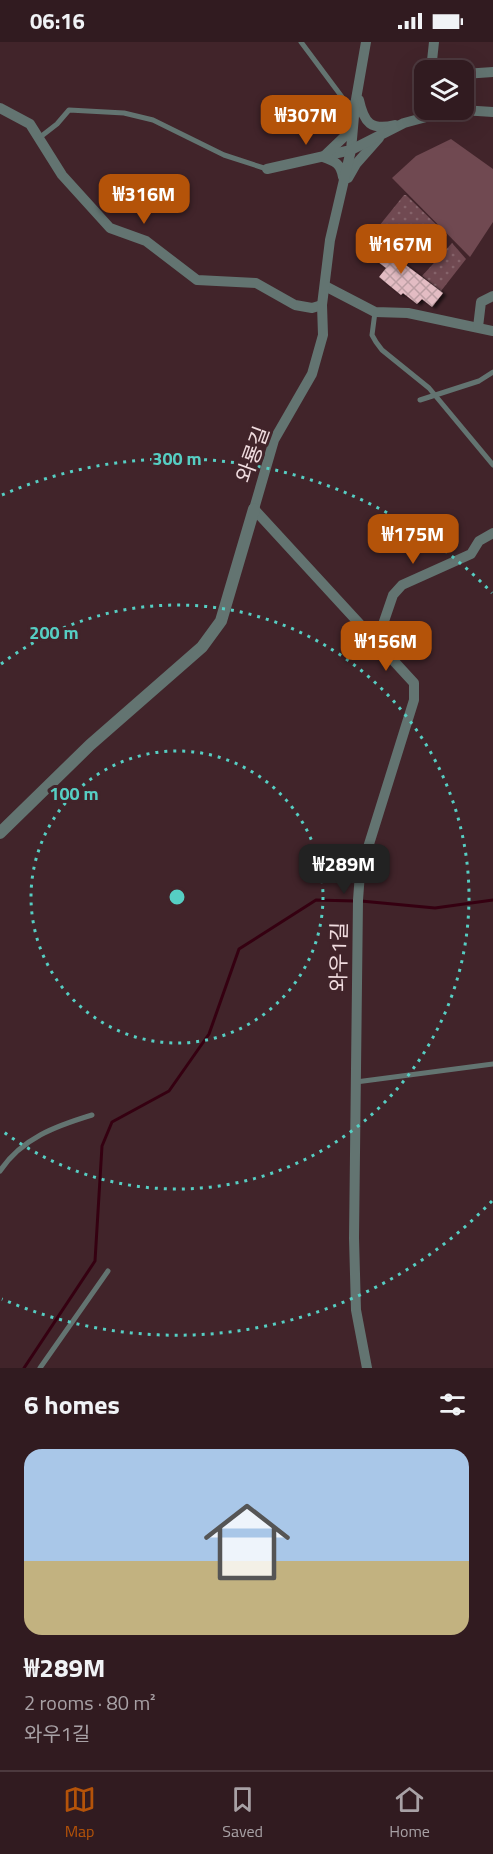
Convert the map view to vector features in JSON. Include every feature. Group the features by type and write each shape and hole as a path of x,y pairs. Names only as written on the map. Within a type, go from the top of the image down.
{"street":[{"name":"와룡길","path":"0,833 90,745 202,647 221,621 274,440 312,374 322,335 322,305 330,240 351,150 355,105 366,42"},
{"path":"432,60 434,42"},
{"path":"474,73 493,72"},
{"path":"357,93 366,120 374,127 385,128 414,119"},
{"path":"0,108 30,124 62,175 110,228 146,241 197,280 256,283 295,305 312,308 322,305"},
{"path":"474,111 493,112"},
{"path":"323,157 344,137 354,118"},
{"path":"267,169 351,150 404,123"},
{"path":"342,184 381,136"},
{"path":"323,157 337,162 342,170 342,184"},
{"path":"325,286 375,312 408,313 493,331"},
{"path":"478,327 481,302 493,296"},
{"name":"와우1길","path":"254,509 414,682 414,700 360,873 357,919 354,1238 356,1310 367,1368"},
{"path":"374,639 380,633 393,595 402,585 471,554 479,541 493,533"}],"lane":[{"path":"301,42 345,101 355,105"},
{"path":"39,138 57,124 69,110 124,113 153,120 224,155 267,169"},
{"path":"375,312 372,334 382,350 435,395 493,465"},
{"path":"420,400 479,381 493,372"},
{"path":"356,1082 493,1064"},
{"path":"0,1171 7,1160 32,1138 57,1126 92,1115"},
{"path":"40,1368 108,1271"}],"shaded area":[{"path":"451,139 493,169 493,222 470,257 392,178 416,156"},
{"path":"404,195 447,235 425,262 379,226"},
{"path":"452,243 466,259 441,291 422,276"}],"building":[{"path":"366,235 443,293 432,307 422,299 417,304 403,293 401,295 379,277 386,268 357,246"}],"waterway":[{"path":"24,1368 95,1261 102,1146 112,1122 169,1091 209,1034 239,949 316,900 354,901"},
{"path":"361,901 435,908 493,900"}]}
